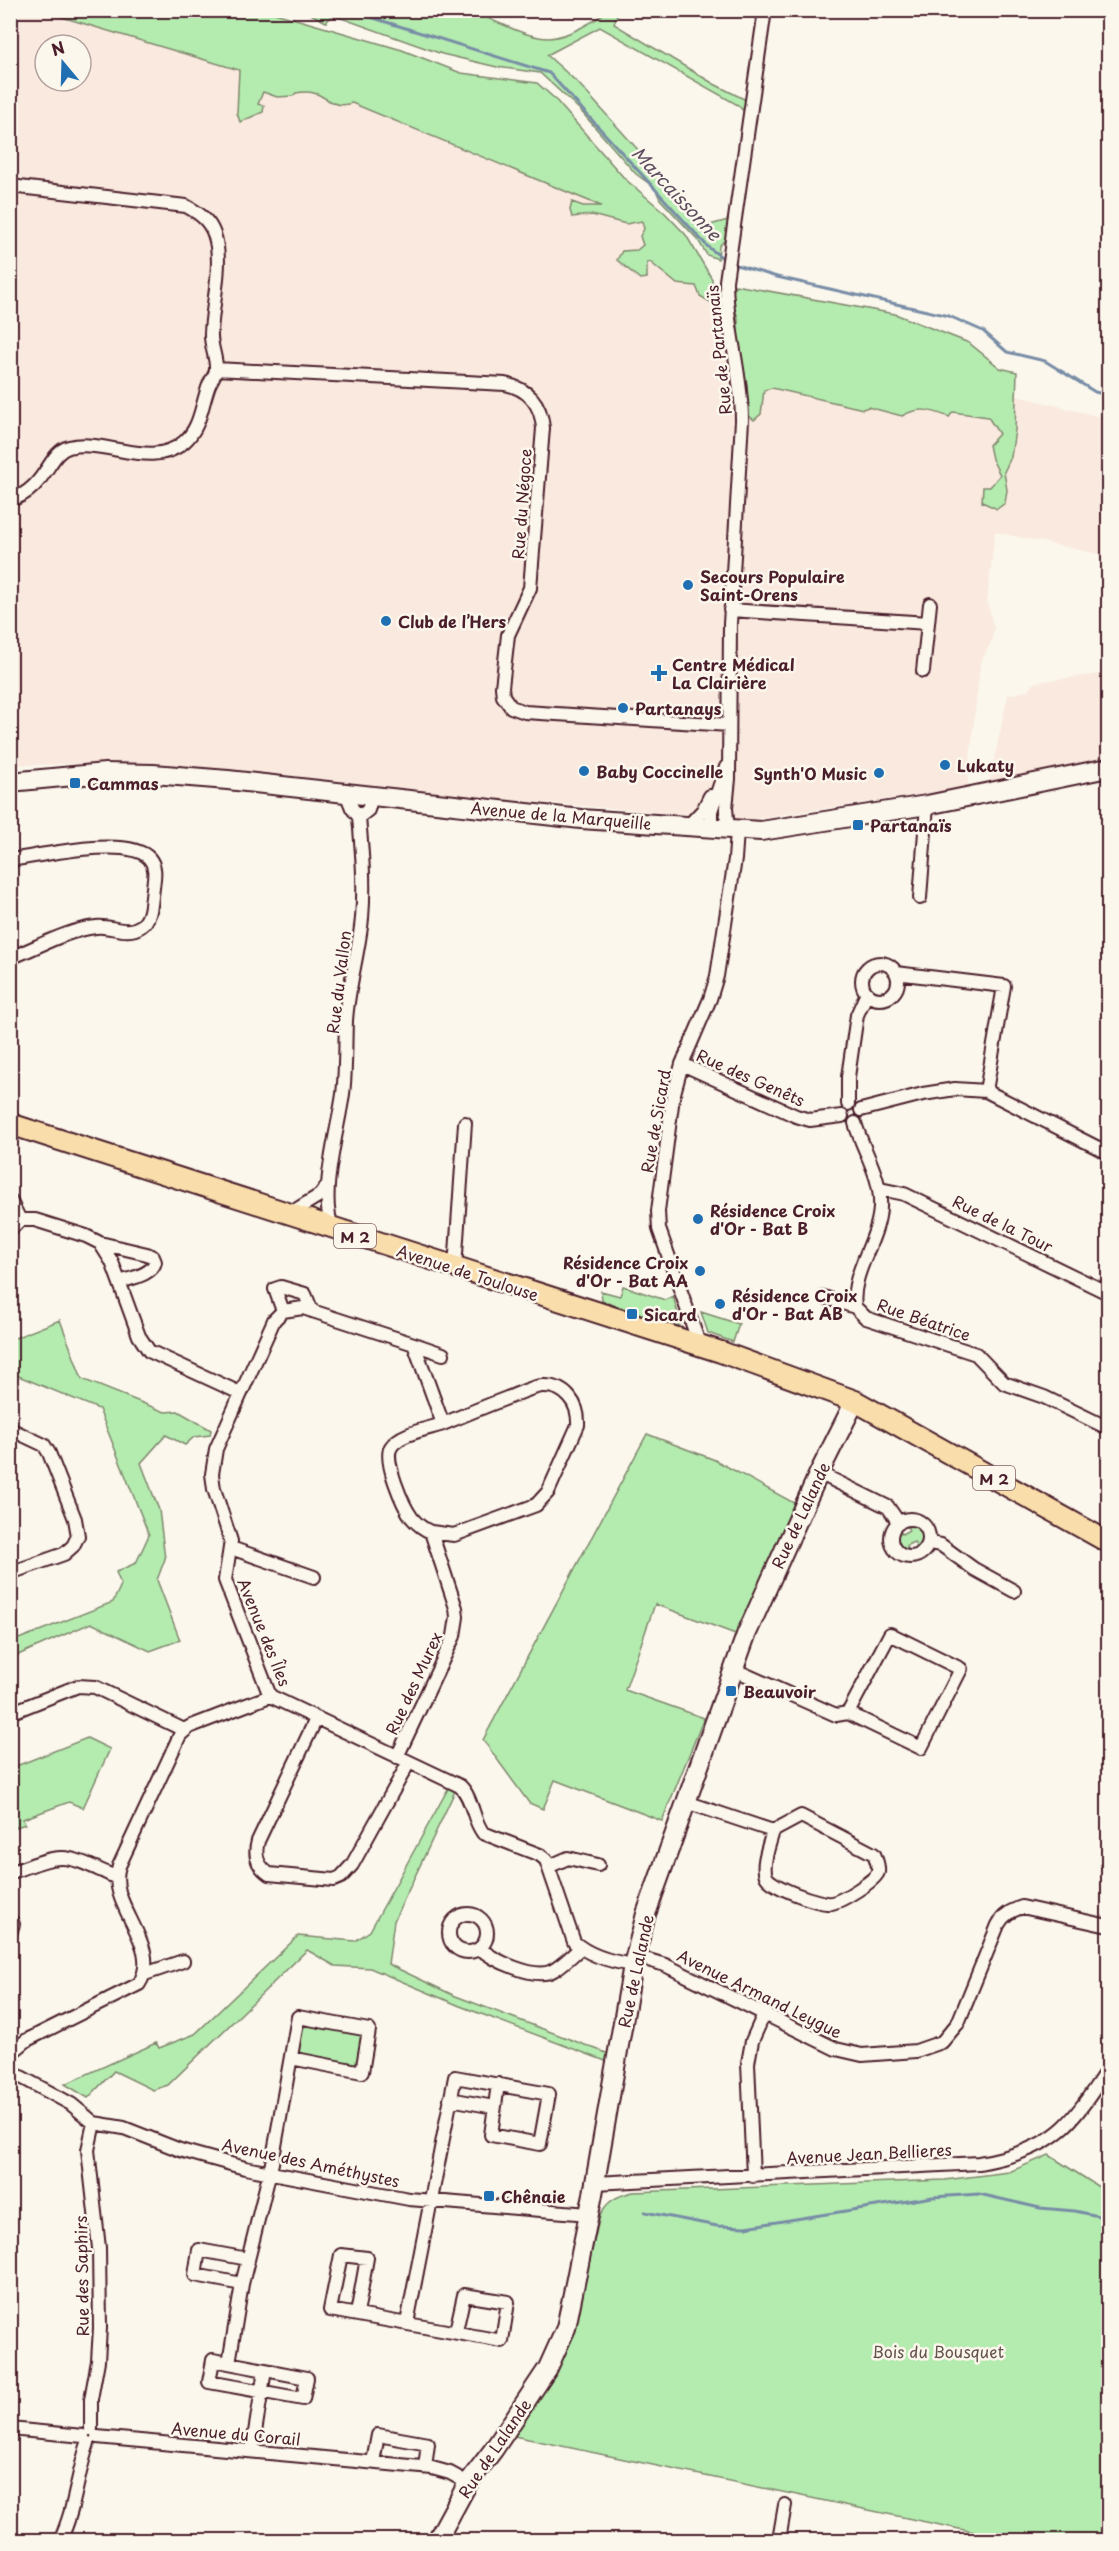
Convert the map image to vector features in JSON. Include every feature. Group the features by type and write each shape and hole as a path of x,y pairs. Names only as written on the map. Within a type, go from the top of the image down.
{"main road":[{"name":"Avenue de Toulouse","path":"10,1124 700,1346 813,1384 855,1401"},
{"name":"M 2","path":"855,1401 1108,1542"}],"street":[{"name":"Rue de Partanaïs","path":"725,830 729,789 730,610 742,452 742,405 729,325 726,272 765,10"},
{"path":"10,186 175,203 203,216 214,233 218,250 210,334 216,369 209,385 200,420 183,444 164,453 153,454 82,446 65,448 55,457 37,485 25,494 10,500"},
{"name":"Rue du Négoce","path":"216,369 505,384 522,390 540,410 543,428 531,578 528,596 512,624 506,645 502,687 506,702 516,710 525,712 729,725"},
{"path":"923,671 930,604"},
{"path":"730,610 928,623"},
{"name":"Rue de Partanaïs","path":"725,830 711,811 728,760"},
{"name":"Avenue de la Marqueille","path":"10,782 126,773 228,780 570,818 761,831 927,805 1108,768"},
{"name":"Rue de Partanaïs","path":"688,826 703,810 723,774"},
{"name":"Rue du Vallon","path":"333,1228 327,1209 327,1185 344,1084 346,1021 362,916 363,871 359,818 346,793"},
{"path":"359,818 368,810 372,796"},
{"path":"921,898 927,805"},
{"name":"Rue de Sicard","path":"700,1346 659,1229 661,1180 674,1097 682,1064 710,999 717,976 734,869 725,830"},
{"path":"10,860 116,847 141,852 148,857 155,874 149,916 138,928 128,931 98,926 76,931 10,958"},
{"path":"888,965 896,974 897,988 890,996 878,999 867,993 863,977 870,967 888,965"},
{"path":"896,974 1004,986 986,1092"},
{"path":"855,1123 846,1121 842,1116 843,1109 848,1104 848,1077 857,1015 867,993"},
{"name":"Rue des Genêts","path":"682,1064 796,1116 810,1120 842,1116"},
{"path":"861,1110 923,1094 956,1089 986,1092 1108,1153"},
{"path":"848,1104 856,1105 861,1110"},
{"path":"855,1123 860,1118 861,1110"},
{"path":"455,1268 465,1123"},
{"path":"855,1123 880,1189"},
{"path":"289,1214 320,1195 327,1185"},
{"name":"Rue Béatrice","path":"855,1307 855,1288 880,1210 880,1189"},
{"name":"Rue de la Tour","path":"880,1189 904,1194 1108,1293"},
{"path":"10,1200 20,1220"},
{"path":"10,1230 20,1220 34,1220 86,1236 100,1243 153,1257 154,1267 149,1271 120,1282"},
{"path":"100,1243 107,1250 139,1336 149,1351 240,1393"},
{"path":"312,1311 305,1294 280,1287 275,1289 283,1311 295,1308 312,1311 443,1354"},
{"name":"Rue Béatrice","path":"824,1297 855,1307 867,1318 976,1354 1004,1383 1044,1397 1108,1428"},
{"name":"Avenue des Îles","path":"283,1311 274,1320 240,1393 216,1449 212,1474 217,1499 230,1533 231,1548 226,1564 225,1580 270,1696 454,1782 464,1789 478,1827 483,1833 540,1855 550,1866"},
{"path":"414,1344 443,1424"},
{"path":"541,1386 559,1390 569,1396 578,1414 578,1425 548,1492 542,1500 536,1505 462,1533 447,1536 431,1532 416,1523 406,1509 389,1464 388,1454 394,1444 401,1439 541,1386"},
{"name":"Rue de Lalande","path":"437,2541 468,2482 548,2368 561,2343 572,2308 634,1960 646,1914 733,1669 773,1572 855,1401"},
{"path":"10,1429 44,1445 75,1519 78,1536 74,1546 64,1554 10,1573"},
{"path":"819,1473 888,1507 899,1523"},
{"path":"912,1519 922,1523 928,1532 928,1543 923,1552 914,1557 898,1553 891,1539 894,1528 899,1523 912,1519"},
{"name":"Rue des Murex","path":"397,1757 456,1626 456,1608 431,1532"},
{"path":"928,1543 941,1545 974,1569 1014,1591"},
{"path":"231,1548 314,1577"},
{"path":"733,1669 836,1715 848,1713 921,1748 961,1669 890,1634 848,1713"},
{"path":"10,1713 78,1686 86,1685 184,1730"},
{"path":"10,2054 27,2040 139,1984 145,1974 145,1954 118,1892 116,1876 176,1742 184,1730 196,1724 270,1696"},
{"path":"316,1719 258,1841 256,1856 262,1870 268,1874 324,1881 341,1877 352,1865 410,1762"},
{"path":"686,1802 773,1831 801,1816 874,1854 878,1872 872,1880 841,1900 831,1903 821,1902 773,1885 766,1878 764,1869 773,1831"},
{"path":"10,1873 50,1858 67,1857 116,1876"},
{"path":"598,1865 568,1858 550,1866 570,1933 581,1948 608,1959 634,1960"},
{"name":"Avenue Armand Leygue","path":"634,1960 665,1965 836,2049 862,2055 916,2051 942,2042 958,2023 1004,1916 1022,1907 1108,1926"},
{"path":"10,1919 13,1924 10,1934"},
{"path":"480,1947 489,1956 538,1975 552,1971 581,1948"},
{"path":"145,1974 183,1961"},
{"path":"753,2176 748,2063 752,2041 764,2014"},
{"path":"229,2363 242,2284 269,2174 298,2017 369,2030 362,2072 291,2058"},
{"name":"Avenue Jean Bellieres","path":"595,2183 979,2163 1002,2159 1039,2144 1065,2126 1108,2069"},
{"name":"Avenue des Améthystes","path":"10,2071 65,2100 94,2123 124,2128 180,2150 269,2174 430,2201 589,2214"},
{"path":"407,2323 455,2077 498,2084 549,2094 540,2144 491,2135 498,2084"},
{"path":"450,2099 494,2107"},
{"name":"Rue des Saphirs","path":"62,2540 90,2436 92,2399 98,2361 100,2273 97,2215 88,2150 94,2123"},
{"path":"242,2284 195,2275 199,2250 248,2259"},
{"path":"357,2314 367,2258 341,2255 330,2310 502,2341 508,2302 464,2295 456,2331"},
{"path":"213,2360 266,2370 307,2378 303,2399 209,2382 213,2360"},
{"path":"252,2451 266,2370"},
{"name":"Avenue du Corail","path":"10,2429 425,2467 443,2470 468,2482"},
{"path":"373,2462 378,2435 428,2444 425,2467"},
{"path":"778,2541 785,2505"}],"shaded area":[{"path":"11,11 45,12 352,103 553,187 665,230 777,387 1009,421 1015,395 1108,419 1108,556 995,532 987,601 994,629 992,640 980,664 967,788 738,821 683,814 508,800 229,769 76,764 11,765"},
{"path":"1108,673 1108,760 989,784 1008,695 1027,691 1036,682"}],"green space":[{"path":"11,11 268,11 402,50 461,73 537,83 554,98 625,179 665,213 686,235 712,279 714,301 712,303 700,296 696,286 677,284 650,262 647,263 647,278 640,279 617,260 622,251 637,250 643,245 640,236 644,229 642,221 626,224 592,215 572,217 570,210 572,202 583,206 601,206 352,103 336,104 314,93 296,93 293,96 277,97 263,92 258,104 264,106 263,112 240,122 237,113 239,70 45,12"},
{"path":"305,11 392,11 428,17 438,11 481,11 491,20 514,30 549,38 572,32 608,11 622,11 617,15 614,24 714,84 746,100 745,113 738,105 600,27 547,55 578,83 703,222 710,225 728,220 726,239 719,246 718,259 707,255 698,240 660,199 655,188 636,174 579,109 540,73 497,67 442,54 333,15 326,22"},
{"path":"735,285 895,314 969,343 1000,368 1017,372 1015,430 1011,457 1004,472 1007,490 1005,503 997,509 982,502 983,487 990,487 1000,475 992,459 989,445 999,434 988,417 953,412 949,417 925,410 914,411 902,416 772,388 764,390 761,414 754,420 747,414 747,384 738,343 738,318 736,312 729,307"},
{"path":"623,1286 665,1300 673,1296 681,1324 678,1326 602,1301 601,1291 620,1296"},
{"path":"701,1312 739,1324 733,1342 708,1333"},
{"path":"60,1320 82,1379 165,1412 178,1411 211,1430 210,1435 194,1437 185,1445 166,1435 141,1463 159,1510 165,1559 157,1580 180,1640 150,1651 91,1623 11,1658 11,1642 113,1602 121,1585 116,1572 136,1563 149,1535 99,1409 11,1373 11,1336 15,1338"},
{"path":"647,1434 715,1460 794,1503 738,1635 655,1604 625,1690 704,1718 662,1821 555,1780 543,1809 529,1803 483,1740"},
{"path":"912,1522 922,1529 924,1539 917,1549 914,1542 907,1545 909,1552 898,1546 894,1536 897,1527 902,1534 909,1530 905,1523"},
{"path":"87,1738 110,1749 83,1808 69,1802 23,1819 25,1824 11,1829 11,1768"},
{"path":"449,1787 455,1791 394,1921 388,1964 453,1995 609,2054 608,2062 460,2006 370,1968 335,1966 307,1950 168,2085 153,2090 114,2071 88,2098 65,2084 156,2043 159,2048 195,2034 298,1936 355,1941 370,1931"},
{"path":"301,2024 364,2035 358,2062 354,2065 297,2053"},
{"name":"Bois du Bousquet","path":"1049,2155 1108,2193 1108,2540 1012,2540 514,2436 562,2359 574,2324 600,2216 605,2206 617,2197 633,2192 945,2180 1009,2172"}],"waterway":[{"name":"Marcaissonne","path":"348,10 549,73 708,247 724,259"},
{"name":"Marcaissonne","path":"733,264 777,277 949,316 983,331 1007,352 1045,361 1095,392 1108,395"},
{"path":"645,2212 717,2226 746,2227 933,2197 979,2194 1040,2208 1075,2211 1108,2218"}],"place":[{"name":"Secours Populaire Saint-Orens","path":"688,585"},
{"name":"Club de l’Hers","path":"386,621"},
{"name":"Centre Médical La Clairière","path":"659,673"},
{"name":"Partanays","path":"623,708"},
{"name":"Lukaty","path":"945,765"},
{"name":"Baby Coccinelle","path":"584,771"},
{"name":"Synth'O Music","path":"879,773"},
{"name":"Cammas","path":"75,783"},
{"name":"Partanaïs","path":"858,825"},
{"name":"Résidence Croix d'Or - Bat B","path":"698,1219"},
{"name":"Résidence Croix d'Or - Bat AA","path":"700,1271"},
{"name":"Résidence Croix d'Or - Bat AB","path":"720,1304"},
{"name":"Sicard","path":"632,1314"},
{"name":"Beauvoir","path":"731,1691"},
{"name":"Chênaie","path":"489,2196"}]}
